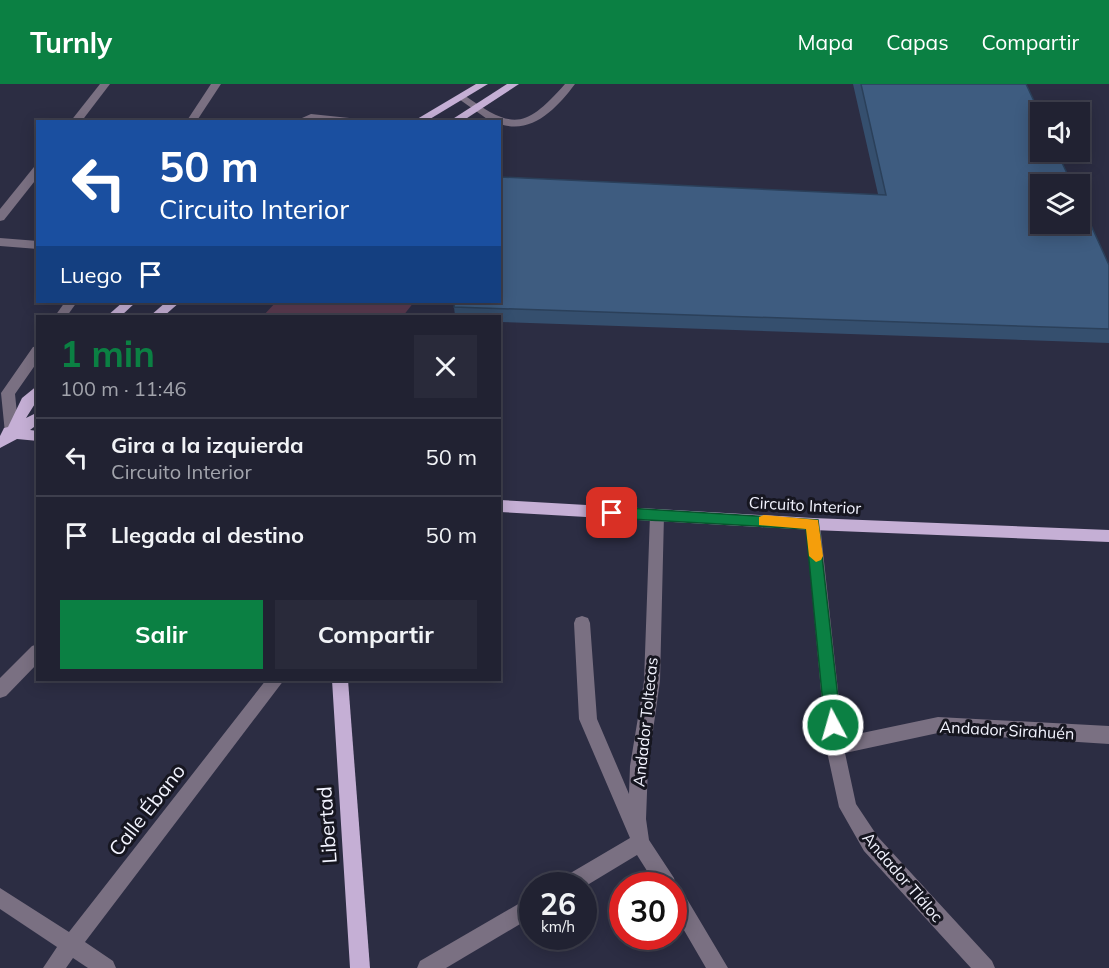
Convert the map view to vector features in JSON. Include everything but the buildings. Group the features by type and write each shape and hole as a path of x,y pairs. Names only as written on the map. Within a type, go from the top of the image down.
{"main road":[{"path":"421,120 483,84"},
{"path":"457,120 514,84"},
{"path":"114,315 129,303"},
{"path":"157,315 173,303"},
{"path":"0,443 36,392"},
{"path":"6,432 36,418"},
{"path":"6,432 36,436"},
{"name":"Circuito Interior","path":"501,506 813,524 1109,536"},
{"path":"501,515 520,507"},
{"name":"Libertad","path":"340,681 360,968"}],"street":[{"path":"77,120 105,84"},
{"path":"192,120 216,84"},
{"path":"501,121 516,125 526,124 546,112 570,84"},
{"path":"461,98 476,109 500,120"},
{"path":"303,120 311,117 340,120"},
{"path":"0,217 36,172"},
{"path":"0,242 36,245"},
{"path":"61,315 70,303"},
{"path":"6,432 8,393 36,353"},
{"name":"Andador Toltecas","path":"657,515 652,681 637,794 637,819 640,843 658,872"},
{"name":"Andador Tláloc","path":"813,524 835,747 848,807 871,844 985,968"},
{"path":"582,623 588,719 640,843 590,872"},
{"path":"0,690 36,653"},
{"name":"Calle Ébano","path":"53,968 275,681"},
{"name":"Andador Sirahuén","path":"835,747 939,725 1109,735"},
{"path":"0,898 105,968"},
{"path":"427,968 519,914"},
{"path":"687,917 718,968"}],"shaded area":[{"path":"275,303 413,303 404,315 264,315"}],"slow traffic":[{"path":"764,521 813,524 816,556"}],"route":[{"path":"612,513 813,524 833,725"}]}
